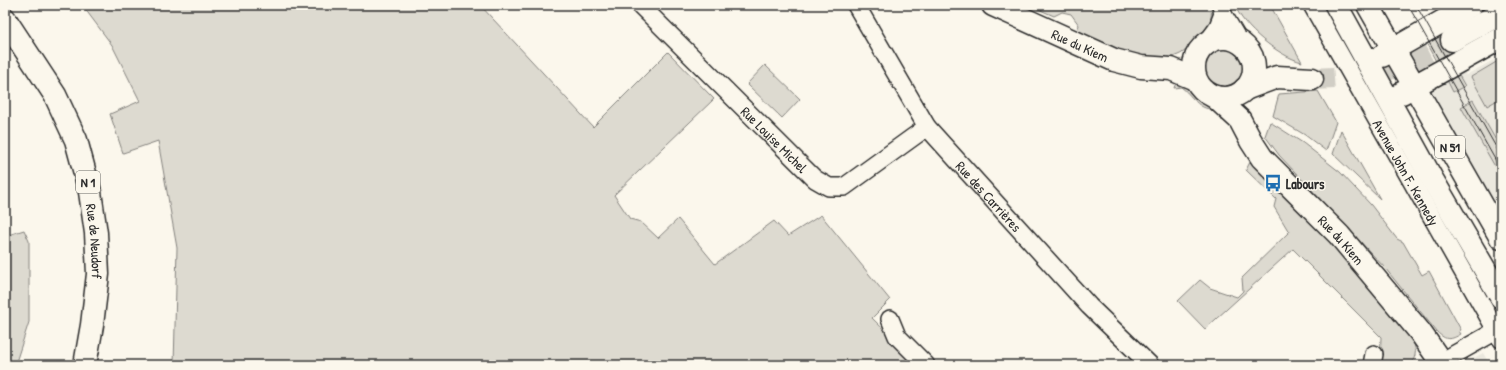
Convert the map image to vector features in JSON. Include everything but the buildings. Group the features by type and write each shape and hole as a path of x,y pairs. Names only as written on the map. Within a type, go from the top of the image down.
{"main road":[{"name":"Rue du Kiem","path":"993,5 1114,60 1141,67 1172,69 1195,79"},
{"name":"Avenue John F. Kennedy","path":"1336,5 1501,297"},
{"name":"N 51","path":"1368,5 1501,238"},
{"path":"1368,63 1471,5"},
{"path":"1452,40 1501,13"},
{"name":"Rue de Neudorf","path":"5,18 55,95 76,140 90,192 96,233 98,274 92,325 84,365"},
{"path":"1172,69 1202,48 1226,37 1239,41 1250,51 1253,58 1254,71 1250,84 1243,91"},
{"path":"1389,101 1501,38"},
{"path":"1202,48 1193,66 1195,79 1203,90 1215,97 1228,98 1277,77 1312,79"},
{"path":"1253,58 1277,77"},
{"name":"Rue du Kiem","path":"1240,120 1243,91"},
{"name":"Rue du Kiem","path":"1215,97 1240,120 1262,158 1339,235 1420,332 1439,364"}],"street":[{"name":"Rue Louise Michel","path":"640,5 815,178 830,187 844,187 927,127"},
{"name":"Rue des Carrières","path":"856,5 927,127 1089,306 1150,365"},
{"name":"Avenue John F. Kennedy","path":"1312,5 1499,335"},
{"path":"1222,10 1239,41"},
{"path":"1202,48 1217,29 1222,10"},
{"path":"890,319 896,336 926,365"},
{"path":"1439,364 1499,335"}],"shaded area":[{"path":"82,5 480,5 593,127 668,52 714,99 614,195 630,219 641,222 658,238 678,219 715,264 774,221 788,236 821,215 890,300 872,318 920,365 174,365 177,248 158,141 123,153 110,114 140,101 112,45"},
{"path":"1029,5 1211,5 1211,16 1207,28 1181,54 1166,58 1153,59 1126,53 1077,30 1079,25 1071,14 1062,12 1054,16"},
{"path":"1235,5 1270,5 1302,62 1283,54 1263,40 1245,22"},
{"path":"1435,33 1449,58 1438,65 1424,39"},
{"path":"1221,45 1229,45 1238,49 1244,55 1248,68 1244,81 1238,87 1229,91 1221,91 1212,87 1206,81 1202,72 1202,64 1206,55 1212,49"},
{"path":"1501,56 1501,238 1415,86 1458,62 1466,75"},
{"path":"1498,61 1501,68 1501,98 1487,106 1471,77"},
{"path":"765,65 800,99 782,118 747,84"},
{"path":"1457,72 1465,86 1453,92 1446,78"},
{"path":"1177,80 1190,87 1200,98 1228,116 1222,121 1221,115 1213,109 1208,109 1199,105 1181,87 1174,88"},
{"path":"1318,91 1336,122 1326,151 1305,135 1273,116 1279,94"},
{"path":"1473,100 1501,149 1501,177 1461,107"},
{"path":"1270,122 1303,143 1340,172 1371,205 1397,239 1403,242 1422,275 1429,271 1461,330 1459,331 1461,334 1449,339 1443,337 1437,332 1385,268 1279,155 1265,136"},
{"path":"1341,130 1380,199 1333,154"},
{"path":"1250,162 1337,249 1411,338 1414,345 1415,355 1410,365 1380,365 1381,337 1293,249 1205,329 1178,301 1200,280 1210,288 1237,297 1243,291 1242,278 1289,232 1274,207 1276,199 1246,170"},
{"path":"24,230 29,241 29,322 15,365 5,365 5,236"},
{"path":"1483,353 1490,365 1461,365"}],"tunnel":[{"path":"1312,79 1340,78 1393,68 1419,58 1452,40"}],"tram line":[{"path":"1408,5 1501,170"},
{"path":"1416,5 1501,156"}],"place":[{"name":"Labours","path":"1273,183"}]}
